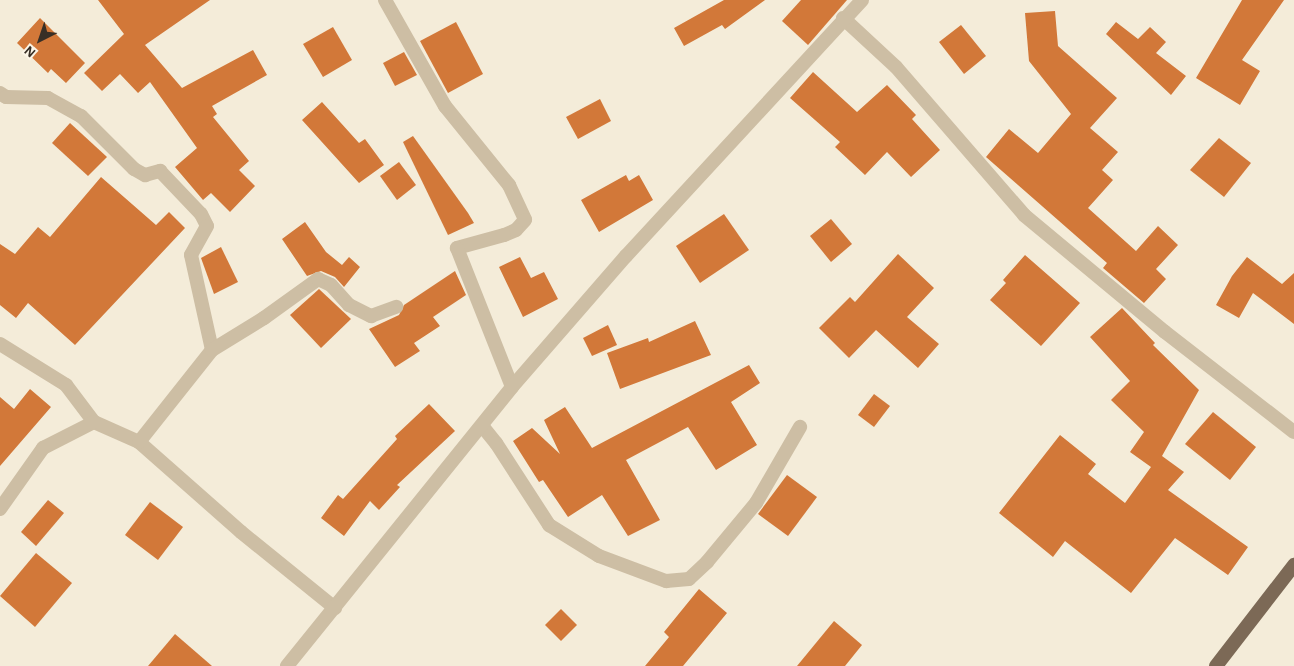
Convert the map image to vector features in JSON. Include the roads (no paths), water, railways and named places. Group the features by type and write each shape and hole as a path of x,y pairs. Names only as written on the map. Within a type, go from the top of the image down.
{"main road":[{"path":"1216,666 1294,565"}],"street":[{"path":"385,0 445,106 509,185 525,220 516,230 457,248 512,387"},
{"path":"287,666 482,427 512,387 626,256 796,75 843,18 862,0"},
{"path":"843,18 896,67 1024,215 1165,332 1294,432"},
{"path":"0,93 6,97 48,98 81,116 134,169 145,175 160,171 201,214 207,226 191,256 212,350"},
{"path":"139,442 212,350 264,318 318,279 332,285 349,305 371,316 396,306"},
{"path":"0,344 66,385 94,422 139,442 241,532 335,608"},
{"path":"0,509 43,448 94,422"},
{"path":"482,427 496,442 549,525 599,556 666,581 689,579 707,562 756,503 800,427"}]}
